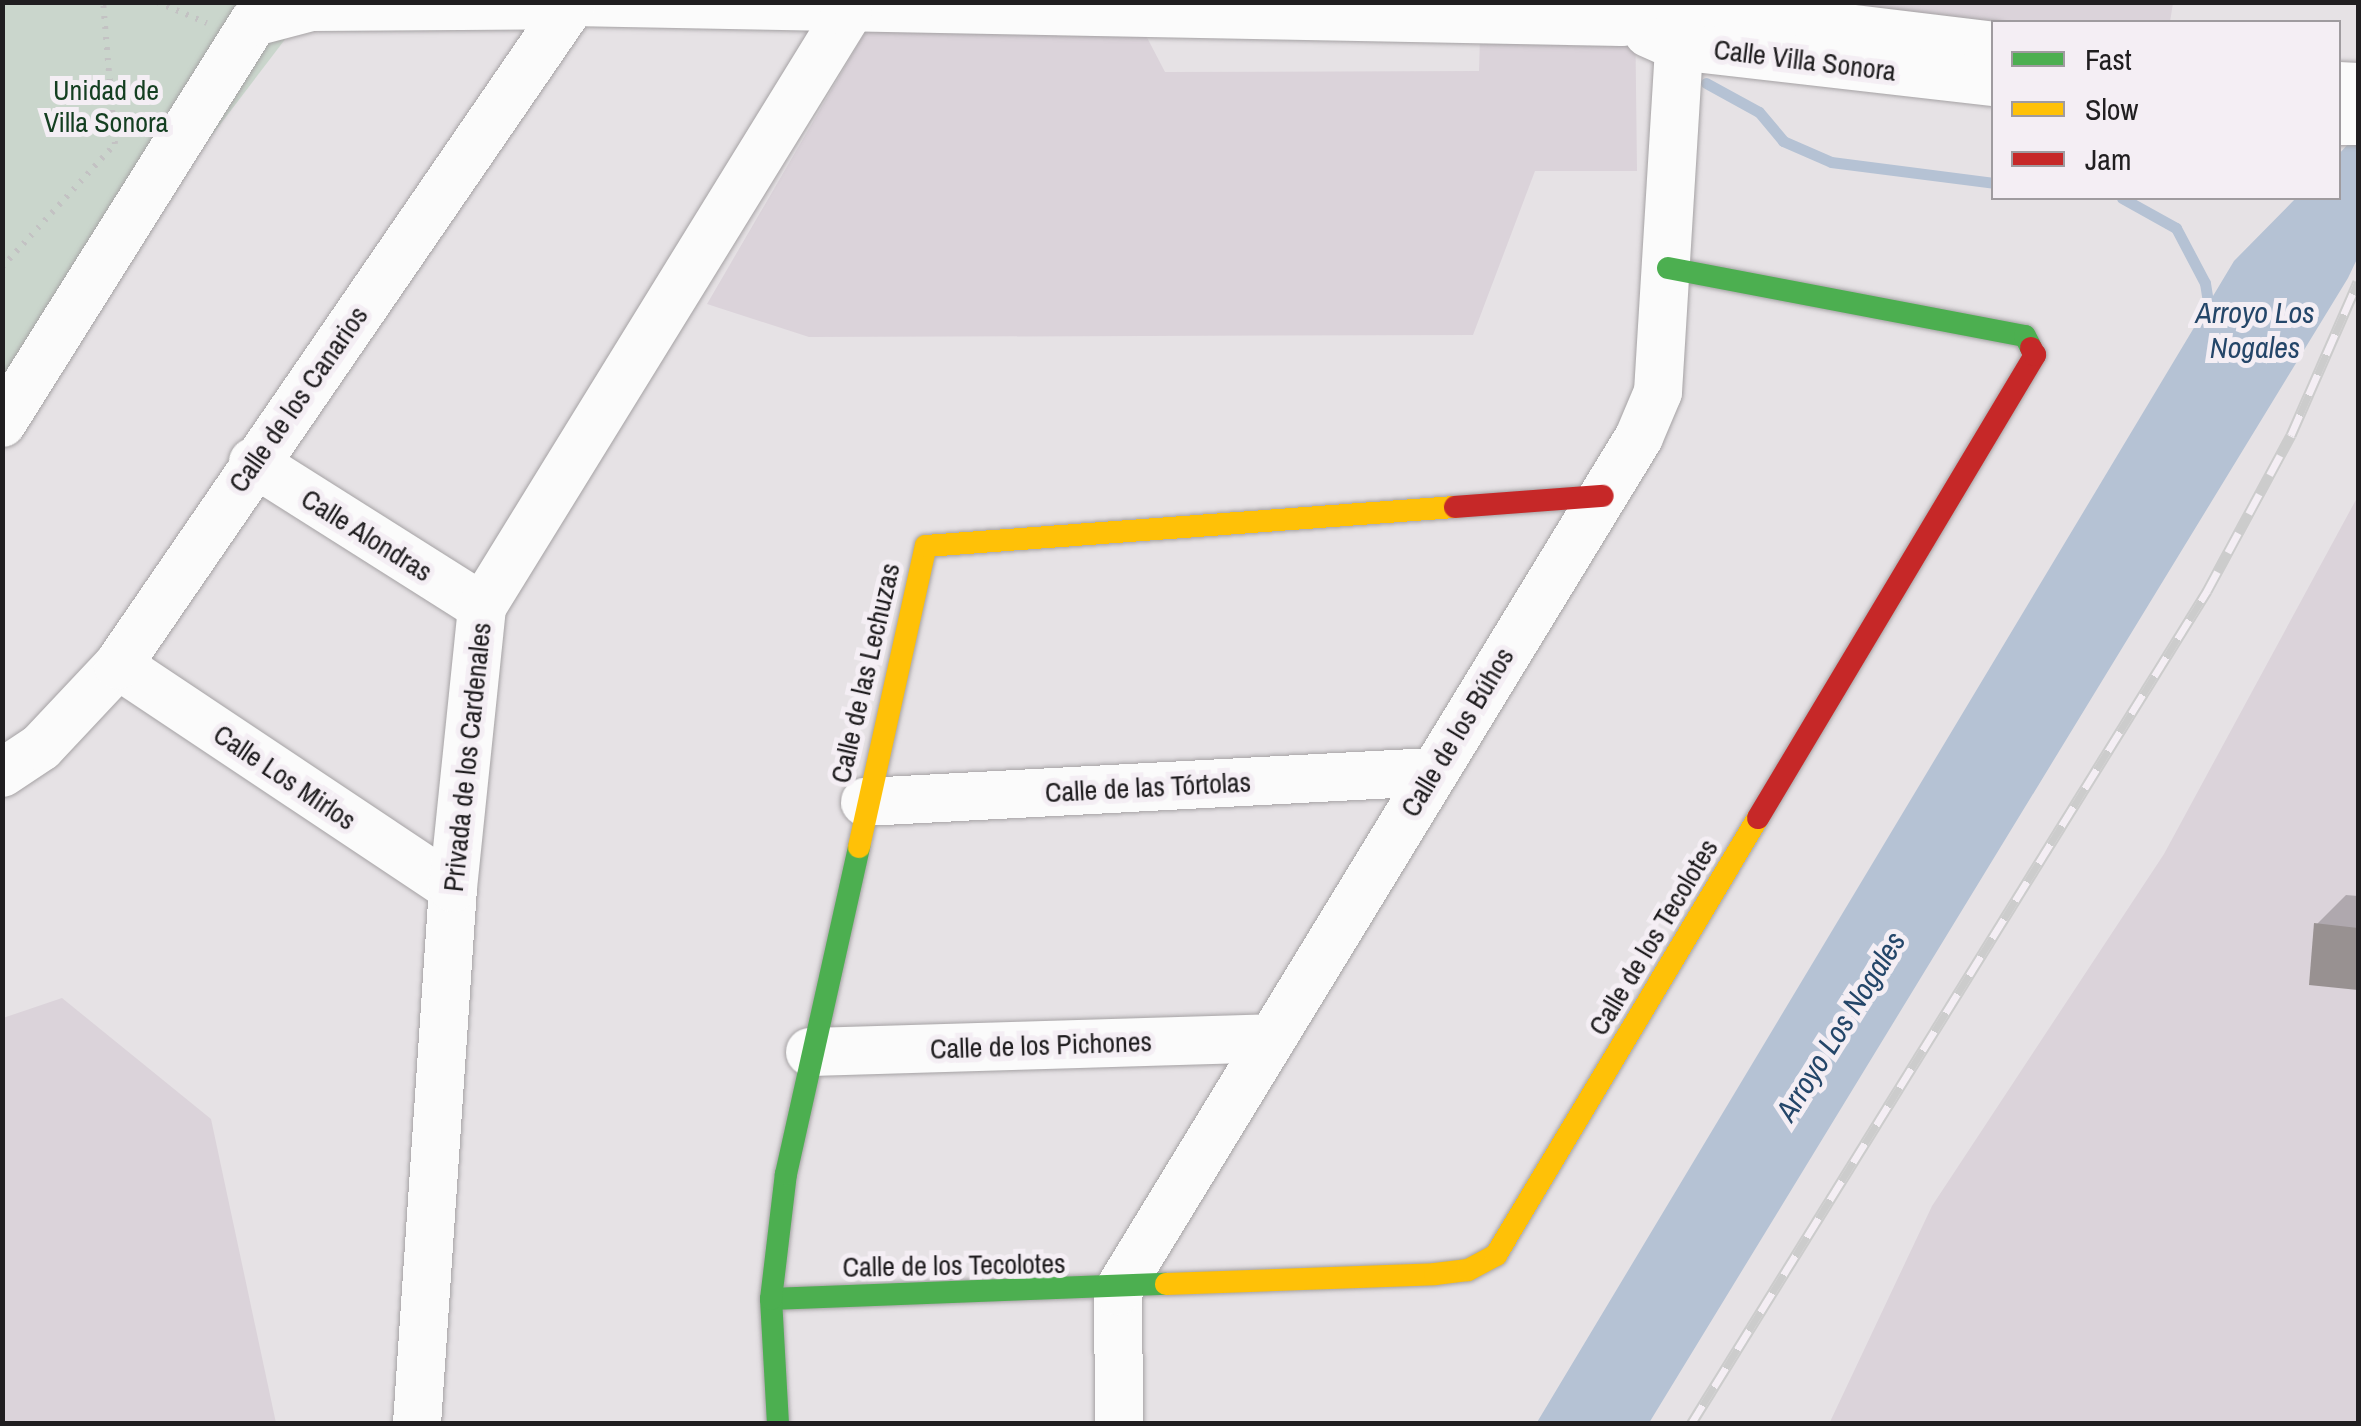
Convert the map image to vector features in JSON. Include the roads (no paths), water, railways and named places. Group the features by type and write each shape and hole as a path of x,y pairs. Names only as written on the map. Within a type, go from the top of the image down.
{"street":[{"name":"Calle Villa Sonora","path":"2,423 239,39 254,22 292,8 571,4 1622,22 1680,19 1991,46"},
{"name":"Calle de los Canarios","path":"2,773 41,747 118,665 253,462 571,4"},
{"name":"Privada de los Cardenales","path":"417,1424 453,888 482,607 847,8"},
{"name":"Calle Villa Sonora","path":"1680,19 1991,81"},
{"name":"Calle de los Búhos","path":"1118,1291 1431,772 1603,496 1658,392 1680,19"},
{"name":"Calle de los Tecolotes","path":"771,1299 1118,1291 1435,1274 1468,1270 1496,1255 2033,367 2034,346 2026,336 1668,268"},
{"name":"Calle Alondras","path":"253,462 482,607"},
{"name":"Calle de las Lechuzas","path":"778,1424 771,1299 810,1052 926,546 1603,496"},
{"name":"Calle Los Mirlos","path":"118,665 453,888"},
{"name":"Calle de las Tórtolas","path":"865,802 1431,772"},
{"name":"Calle de los Pichones","path":"810,1052 1272,1038"},
{"path":"1118,1291 1119,1424"}],"water":[{"name":"Arroyo Los Nogales","path":"2358,133 2358,257 2348,278 1649,1423 1536,1424 2234,261 2294,200 2341,200 2341,152"}],"waterway":[{"path":"1706,83 1759,112 1783,141 1831,162 1991,183"},
{"path":"2126,200 2176,228 2205,283 2211,319"}],"railway":[{"path":"1691,1424 2207,591 2291,435 2358,282"}],"park label":[{"name":"Unidad de Villa Sonora","path":"106,106"}]}
